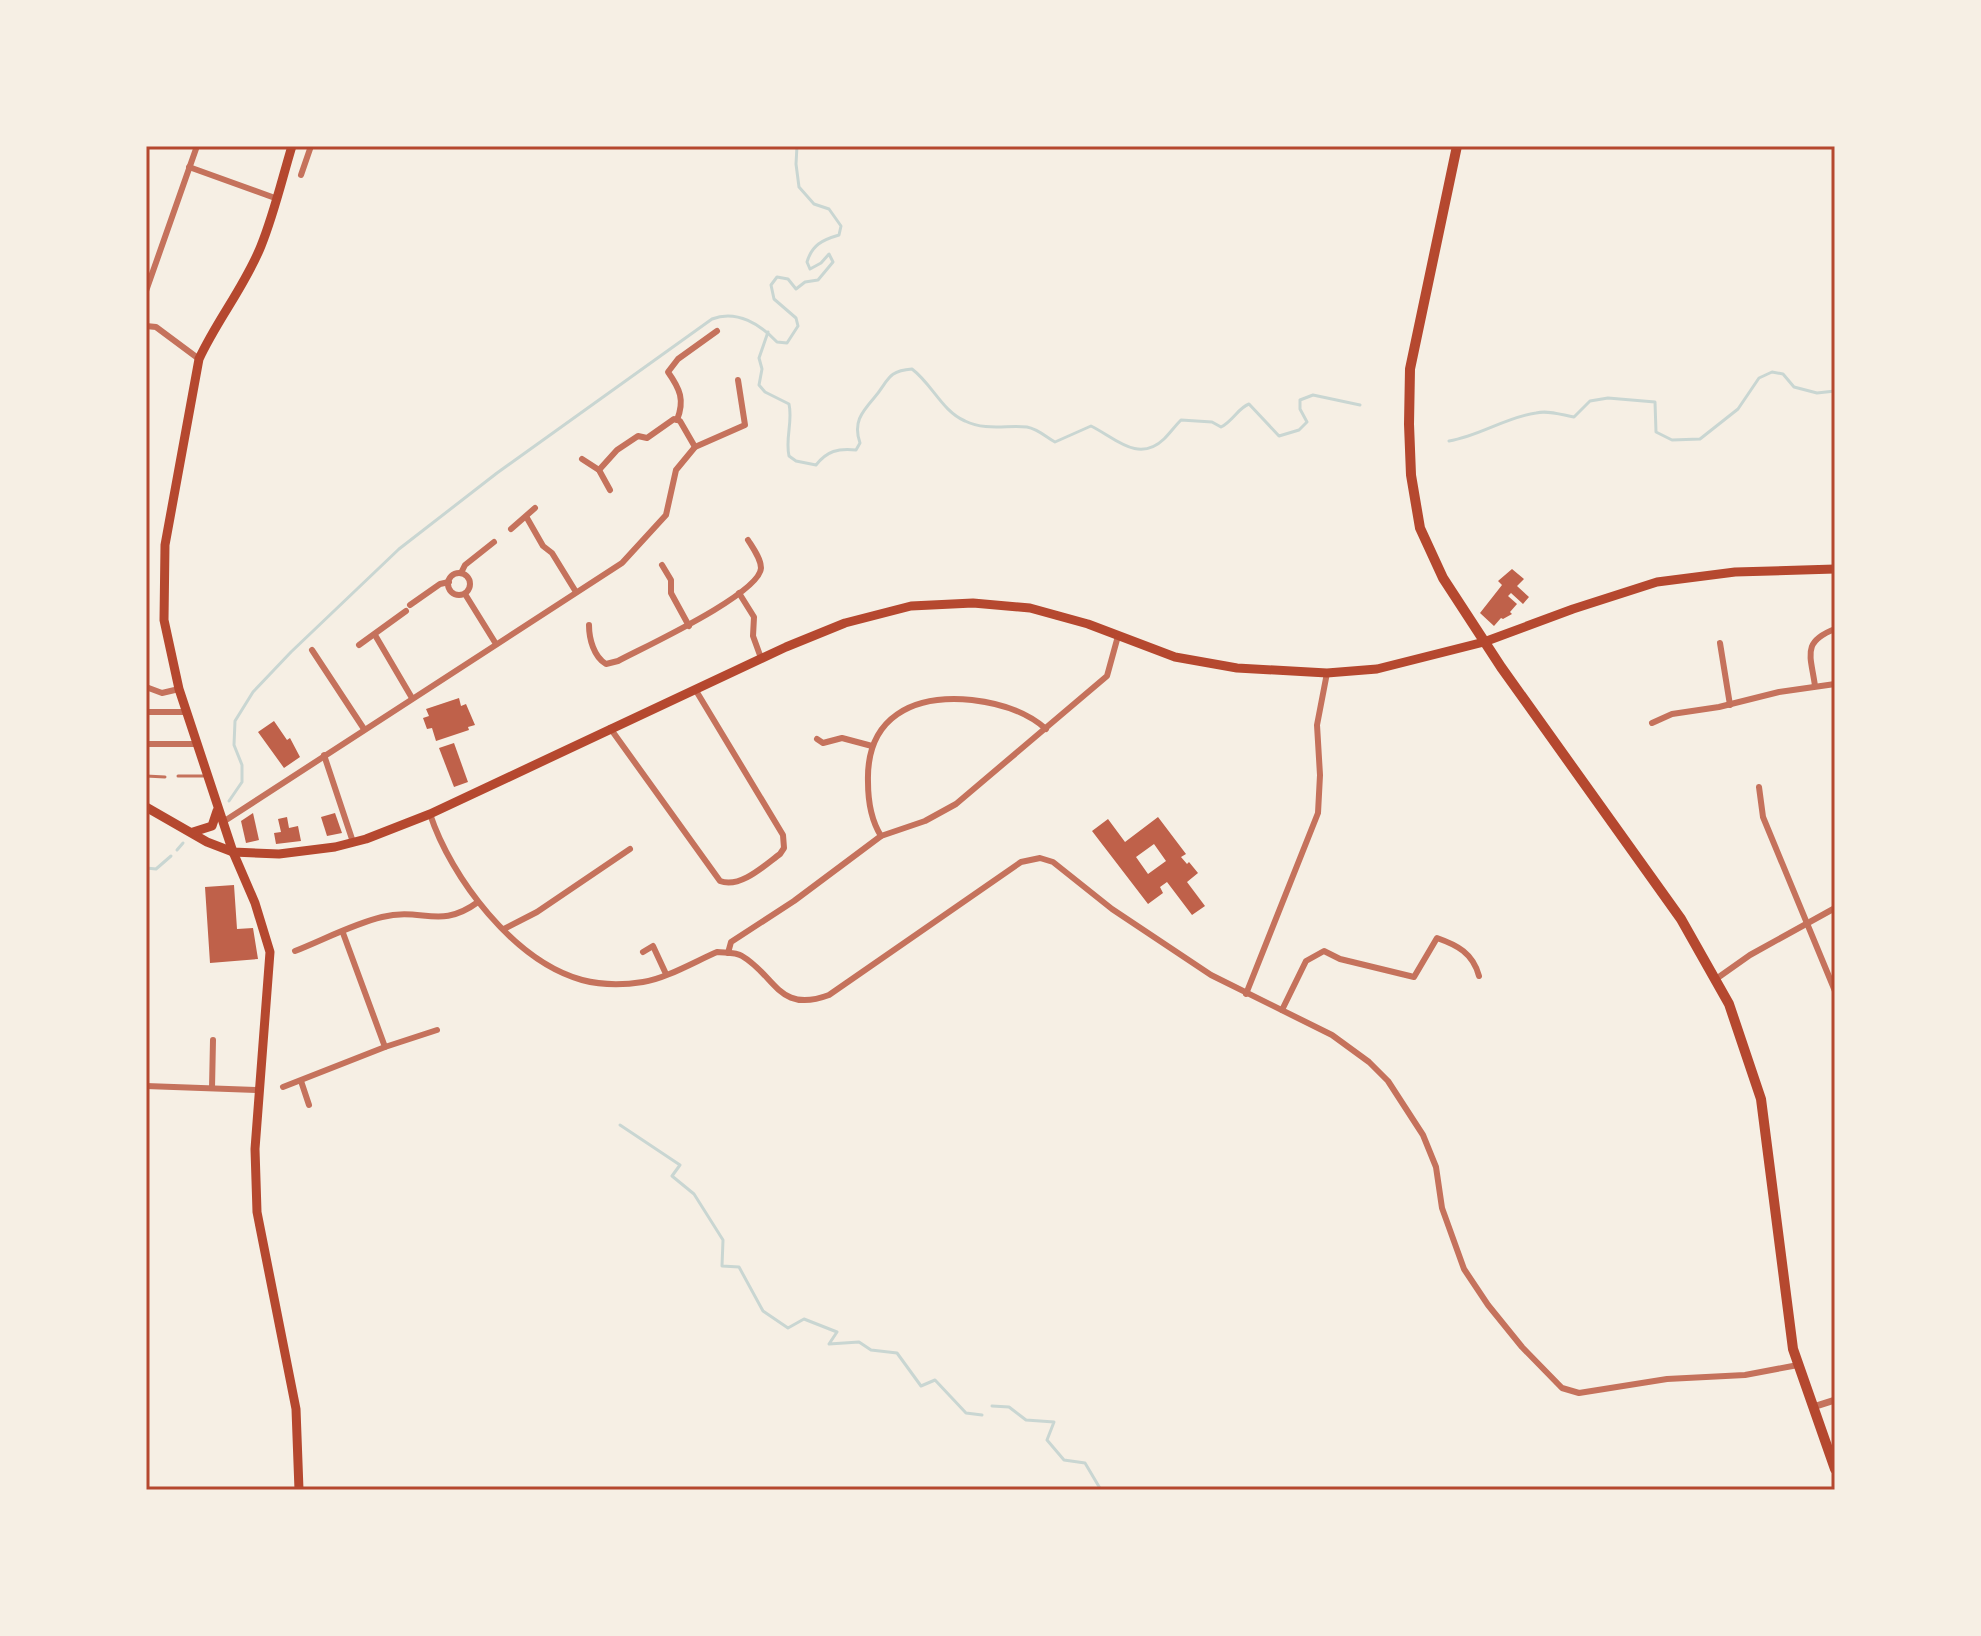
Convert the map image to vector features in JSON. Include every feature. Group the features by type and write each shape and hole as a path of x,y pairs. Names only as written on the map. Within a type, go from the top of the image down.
{"highway":[{"path":"1457,146 1410,369 1411,462 1420,528 1443,578 1484,642 1672,907 1716,979 1740,1033 1761,1099 1793,1349 1835,1469"}],"main road":[{"path":"292,146 262,246 236,295 210,334 199,359 165,545 164,620 179,689 270,952 255,1149 257,1212 296,1409 299,1490"},
{"path":"146,807 189,832 233,852 279,854 335,847 430,814 761,658 845,623 911,606 973,603 1030,608 1088,624 1175,657 1237,668 1327,673 1377,669 1484,642 1657,582 1735,572 1835,569"},
{"path":"189,832 200,832 212,826 218,807"}],"street":[{"path":"146,291 197,146"},
{"path":"301,175 311,146"},
{"path":"189,167 275,198"},
{"path":"146,326 156,327 199,359"},
{"path":"677,420 682,407 681,393 668,372 678,359 717,331"},
{"path":"223,822 622,563 666,515 676,470 695,447 745,425 738,380"},
{"path":"599,470 617,450 638,436 647,438 674,419 677,420"},
{"path":"677,420 695,447"},
{"path":"582,459 599,470 610,490"},
{"path":"511,529 535,508"},
{"path":"527,518 576,592"},
{"path":"589,625 589,638 599,660 606,664 689,626 759,576 761,568 748,540"},
{"path":"461,573 465,565 494,542"},
{"path":"662,565 671,580 671,593 689,626"},
{"path":"454,574 467,576 470,582 465,594 454,594 449,589 454,574"},
{"path":"359,645 440,584 449,582"},
{"path":"739,593 754,617 753,636 761,658"},
{"path":"465,594 496,644"},
{"path":"1815,686 1812,646 1815,638 1835,629"},
{"path":"375,635 412,698"},
{"path":"728,953 731,942 794,901 881,836 925,821 956,804 1107,676 1118,636"},
{"path":"1720,643 1730,705"},
{"path":"312,650 364,729"},
{"path":"1246,994 1318,813 1320,775 1317,725 1327,673"},
{"path":"1652,723 1672,714 1835,684"},
{"path":"146,687 162,693 179,689"},
{"path":"610,728 720,881 725,884 739,881 780,854 784,842 763,800 695,688"},
{"path":"881,836 873,823 867,769 872,746 881,728 903,709 931,700 997,703 1039,722 1046,729"},
{"path":"146,712 187,712"},
{"path":"817,739 823,743 842,738 872,746"},
{"path":"146,744 197,744"},
{"path":"324,755 353,842"},
{"path":"1759,787 1763,817 1835,991"},
{"path":"430,814 436,833 478,902 539,960 583,980 613,984 646,982 717,952 728,953 741,955 781,993 793,999 817,1000 829,995 1021,862 1040,858 1053,862 1112,909 1211,975 1332,1035 1369,1062 1388,1081 1423,1135 1436,1167 1442,1208 1464,1269 1522,1347 1562,1388 1579,1393 1667,1379 1745,1375 1798,1365"},
{"path":"504,929 537,912 630,849"},
{"path":"295,951 390,916 415,914 448,918 464,913 478,902"},
{"path":"1716,979 1750,955 1835,908"},
{"path":"343,933 385,1047"},
{"path":"1282,1010 1306,961 1324,951 1340,959 1414,977 1437,938 1460,946 1476,964 1479,976"},
{"path":"643,952 661,942"},
{"path":"653,946 666,974"},
{"path":"283,1087 437,1030"},
{"path":"212,1088 213,1040"},
{"path":"301,1081 309,1105"},
{"path":"146,1086 258,1090"},
{"path":"1813,1407 1835,1400"}],"lane":[{"path":"146,776 165,777"},
{"path":"178,776 207,776"}],"building":[{"path":"1512,569 1524,579 1517,586 1529,597 1523,604 1511,593 1508,596 1517,604 1510,612 1512,614 1501,618 1494,626 1480,613 1502,585 1498,581"},
{"path":"459,698 461,706 466,704 475,725 436,741 432,728 427,729 423,718 429,716 426,709"},
{"path":"274,721 287,740 290,738 300,757 284,768 258,732"},
{"path":"454,743 468,782 454,787 439,748"},
{"path":"253,813 259,840 246,843 241,821"},
{"path":"335,813 342,833 327,836 321,817"},
{"path":"287,817 289,828 298,826 301,841 276,844 274,833 281,832 278,819"},
{"path":"1158,817 1186,854 1181,857 1198,873 1187,882 1205,906 1192,915 1167,882 1160,887 1163,893 1148,904 1092,831 1108,819 1125,842","holes":["1154,844 1166,861 1148,874 1136,857"]},
{"path":"234,885 237,929 253,928 258,959 210,963 205,887"}],"waterway":[{"path":"229,801 242,782 242,765 234,745 235,721 253,692 399,549 497,473 712,319 739,317 764,330 777,342 787,343 798,326 796,318 774,299 771,285 777,277 788,279 796,289 805,282 818,280 833,262 829,254 810,269 807,262 809,256 818,244 839,235 841,226 829,209 814,204 799,187 797,146"},
{"path":"768,332 759,358 762,369 759,385 765,392 789,404 789,456 796,461 816,465 833,452 856,450 860,443 858,424 865,409 889,378 897,372 912,369 950,411 973,424 1027,427 1055,442 1091,426 1117,442 1136,449 1154,446 1181,420 1212,422 1221,427 1249,404 1279,436 1299,430 1307,422 1300,409 1300,400 1313,395 1360,405"},
{"path":"1449,441 1536,413 1551,412 1574,417 1590,401 1608,398 1655,402 1656,432 1672,440 1700,439 1738,409 1759,378 1772,372 1783,374 1794,387 1817,393 1835,391"},
{"path":"177,850 183,843"},
{"path":"146,868 156,869 171,856"},
{"path":"620,1125 680,1165 672,1176 694,1194 723,1240 722,1266 739,1267 763,1311 788,1328 804,1319 837,1332 829,1344 859,1342 871,1350 897,1353 921,1386 935,1380 966,1413 982,1415"},
{"path":"992,1406 1009,1407 1026,1420 1054,1422 1047,1440 1064,1460 1085,1463 1101,1490"}]}
